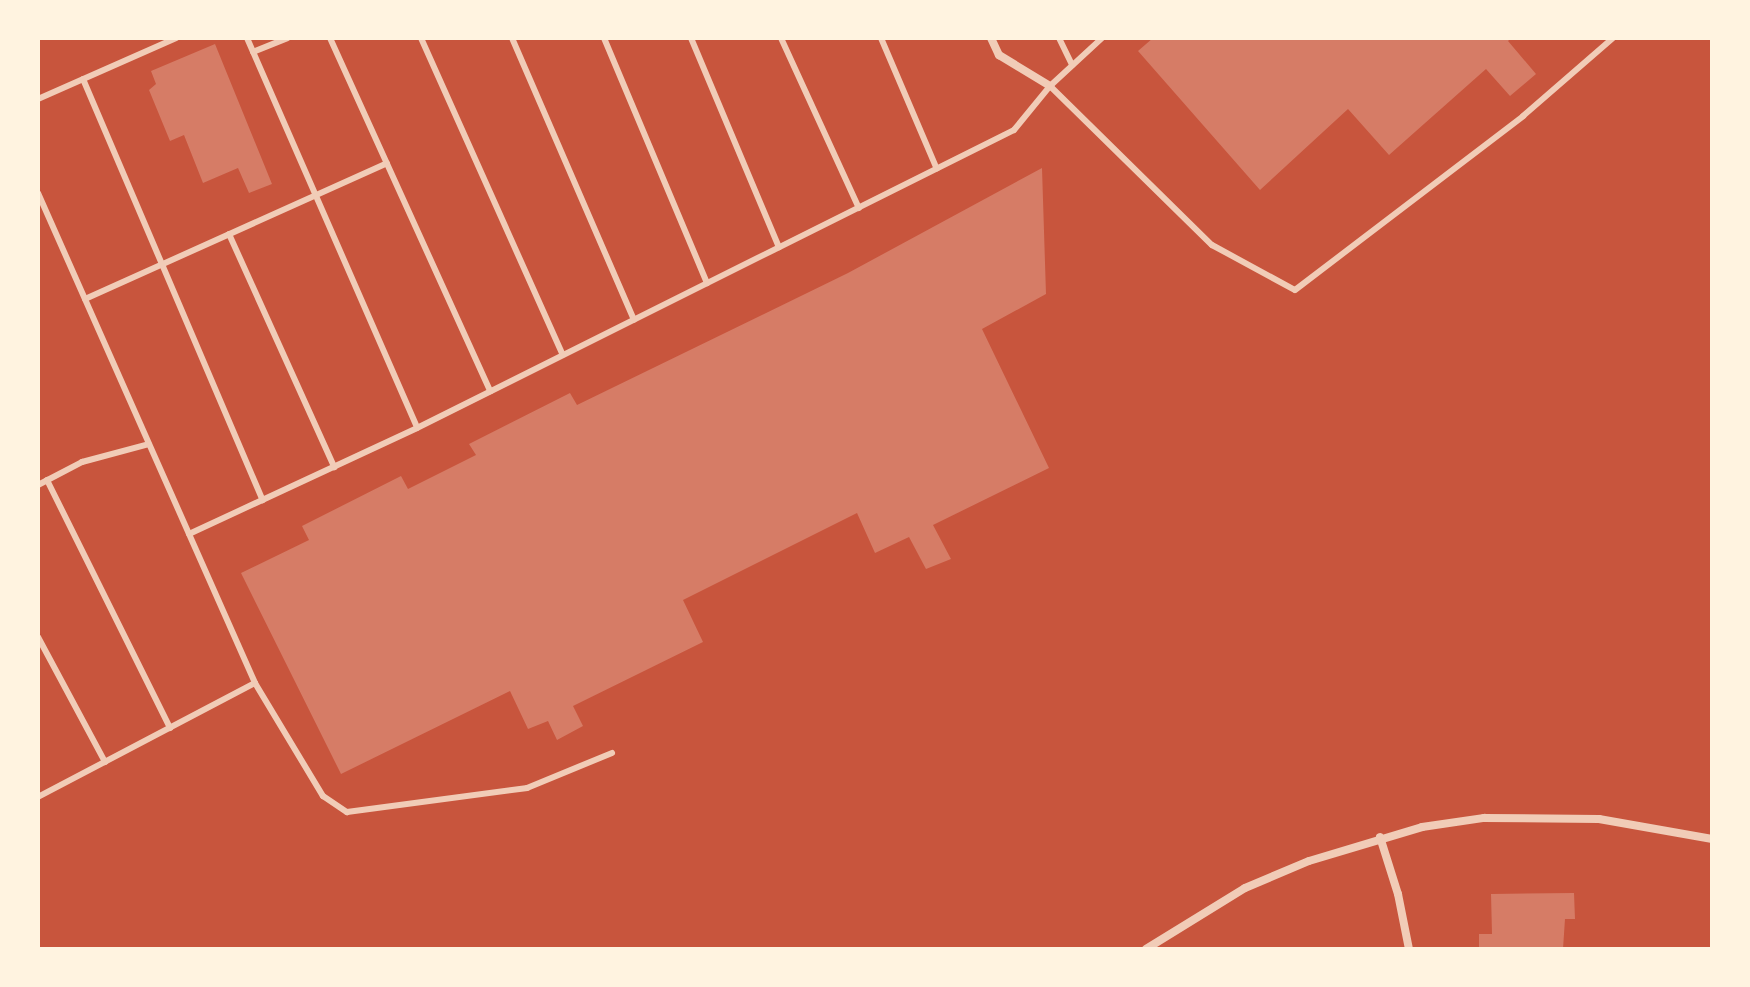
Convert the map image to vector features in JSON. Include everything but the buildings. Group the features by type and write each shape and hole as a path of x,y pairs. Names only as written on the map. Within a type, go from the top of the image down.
{"street":[{"path":"991,38 999,55 1050,86"},
{"path":"1146,949 1245,888 1309,861 1380,837 1484,818 1546,817 1599,819 1712,839"},
{"path":"1380,837 1398,894 1409,949"}],"lane":[{"path":"38,99 176,38"},
{"path":"247,38 417,428"},
{"path":"253,52 287,38"},
{"path":"330,38 490,391"},
{"path":"421,38 563,355"},
{"path":"512,38 634,320"},
{"path":"604,38 707,283"},
{"path":"691,38 779,247"},
{"path":"781,38 859,208"},
{"path":"881,38 937,169"},
{"path":"1059,38 1072,65"},
{"path":"189,534 417,428 1014,130 1050,86 1102,38"},
{"path":"1050,86 1212,245 1295,290 1523,116 1613,38"},
{"path":"83,79 263,500"},
{"path":"85,299 387,163"},
{"path":"38,195 255,683 323,796 347,812 527,788 612,753"},
{"path":"229,234 334,467"},
{"path":"38,485 82,462 149,444"},
{"path":"47,480 170,728"},
{"path":"38,637 105,762"},
{"path":"38,797 255,683"}]}
